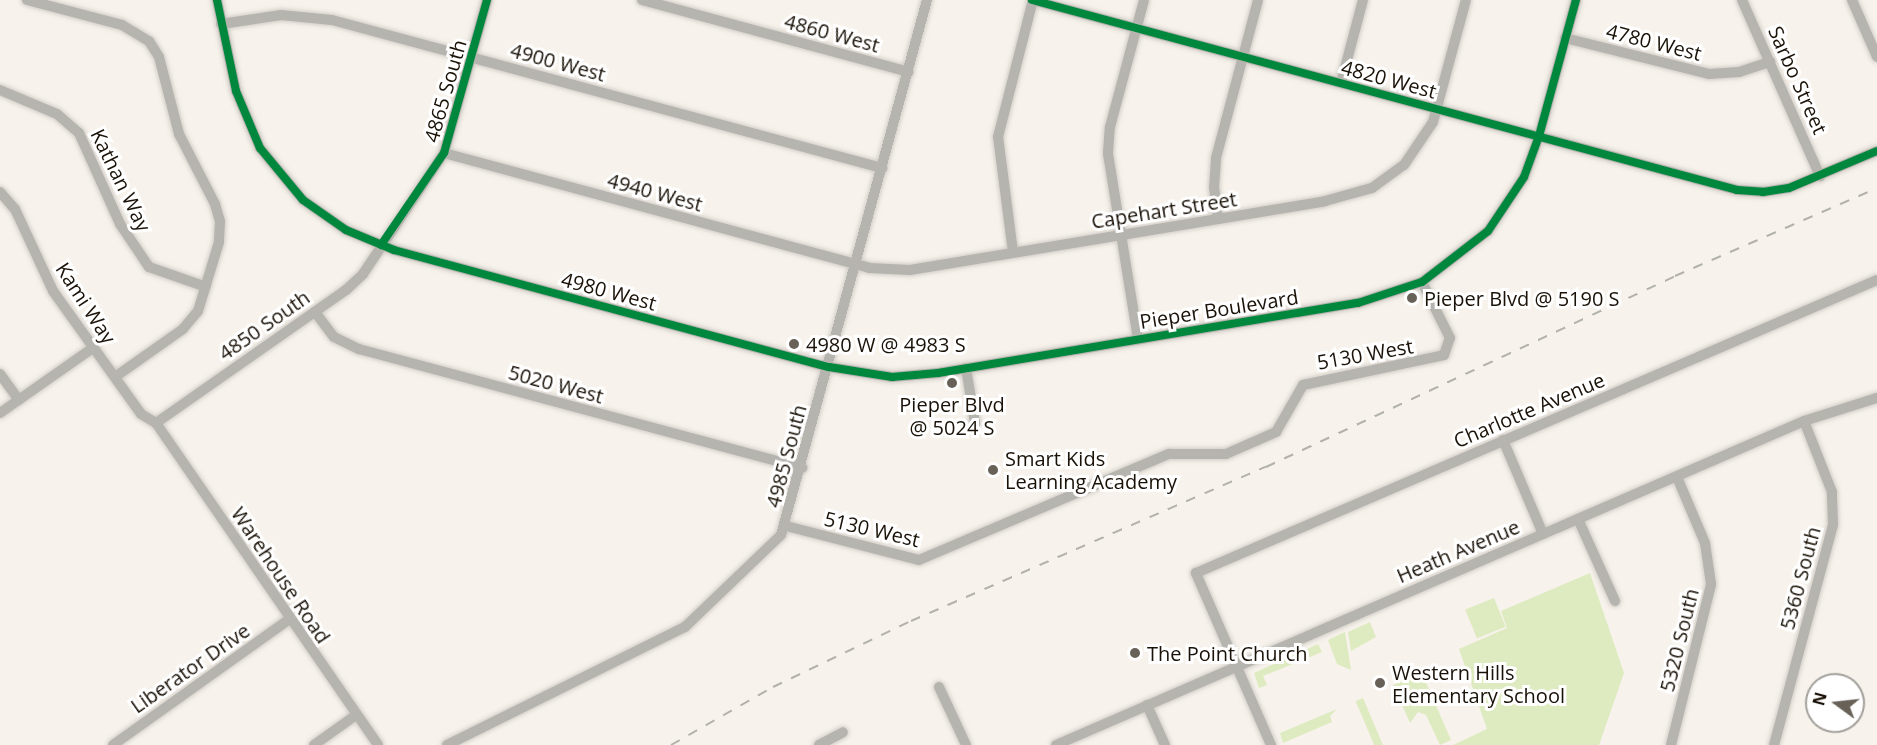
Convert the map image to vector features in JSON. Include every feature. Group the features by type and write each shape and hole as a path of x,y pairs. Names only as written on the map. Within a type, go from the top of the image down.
{"street":[{"path":"27,0 128,28 154,48 179,134 216,204 220,221 206,287 192,321 115,377"},
{"name":"4980 West","path":"217,0 240,105 274,167 315,210 381,245 829,367"},
{"name":"4865 South","path":"381,245 444,153 487,0"},
{"name":"4860 West","path":"642,0 908,72"},
{"name":"4985 South","path":"447,745 685,627 769,549 786,526 927,0"},
{"path":"1013,252 998,137 1032,0"},
{"name":"4820 West","path":"1032,0 1737,190 1776,191 1820,176 1877,151"},
{"path":"1138,339 1120,235 1108,141 1144,0"},
{"path":"1218,219 1214,171 1258,0"},
{"path":"1341,83 1363,0"},
{"name":"Capehart Street","path":"856,265 910,270 1325,201 1372,188 1404,165 1418,148 1437,109 1466,0"},
{"name":"Pieper Boulevard","path":"829,367 892,377 966,368 1358,303 1422,282 1488,231 1524,177 1539,136 1575,0"},
{"name":"Sarbo Street","path":"1742,0 1820,176"},
{"path":"1852,0 1877,57"},
{"name":"4900 West","path":"222,24 282,15 316,17 882,168"},
{"name":"4780 West","path":"1565,38 1709,74 1739,72 1770,62"},
{"name":"Kathan Way","path":"0,90 57,114 79,133 120,224 149,267 206,287"},
{"name":"4940 West","path":"444,153 856,265"},
{"name":"Kami Way","path":"0,192 15,209 53,291 141,414 156,423"},
{"name":"4850 South","path":"156,423 355,283 381,245"},
{"name":"Charlotte Avenue","path":"1237,667 1196,573 1877,280"},
{"name":"5130 West","path":"786,526 909,559 930,558 1169,454 1218,456 1268,436 1281,427 1303,385 1439,358 1449,349 1448,333 1422,282"},
{"name":"5020 West","path":"315,312 334,337 359,349 802,468"},
{"path":"0,413 93,348"},
{"path":"966,368 975,423"},
{"path":"0,374 19,400"},
{"name":"Heath Avenue","path":"1056,745 1804,421 1877,398"},
{"name":"5360 South","path":"1774,745 1833,525 1832,492 1804,421"},
{"name":"Warehouse Road","path":"156,423 288,620 378,745"},
{"path":"1503,440 1543,534"},
{"name":"5320 South","path":"1671,745 1711,584 1705,543 1677,477"},
{"path":"1578,519 1614,602"},
{"name":"Liberator Drive","path":"113,745 288,620"},
{"path":"1237,667 1271,745"},
{"path":"939,687 966,745"},
{"path":"1147,705 1165,745"},
{"path":"314,745 356,715"},
{"path":"819,745 843,732"}],"green space":[{"path":"1590,573 1624,673 1599,745 1453,745 1487,729 1459,649 1507,628 1501,611"},
{"path":"1494,598 1506,627 1477,638 1465,610"},
{"path":"1370,622 1376,637 1351,651 1348,632"},
{"path":"1345,632 1351,670 1337,664 1328,640"},
{"path":"1318,644 1322,652 1263,676 1267,685 1259,688 1254,673"},
{"path":"1422,673 1451,740 1440,745 1426,715 1418,712 1410,723 1393,685"},
{"path":"1363,698 1383,745 1374,745 1356,701"},
{"path":"1337,709 1330,716 1332,722 1283,743 1280,733"}],"railway":[{"path":"671,745 773,687 911,621 1266,467 1675,276 1877,188"}],"cycle path":[{"path":"217,0 236,91 260,148 303,200 346,230 394,250 829,367 892,377 938,373 1358,303 1422,282 1488,231 1524,177 1539,136 1576,0"},
{"path":"381,245 444,153 487,0"},
{"path":"1032,0 1737,190 1763,192 1789,188 1877,151"}],"place":[{"name":"Pieper Blvd @ 5190 S","path":"1412,298"},
{"name":"4980 W @ 4983 S","path":"794,344"},
{"name":"Pieper Blvd @ 5024 S","path":"952,383"},
{"name":"Smart Kids Learning Academy","path":"993,470"},
{"name":"The Point Church","path":"1135,653"},
{"name":"Western Hills Elementary School","path":"1380,683"}]}
